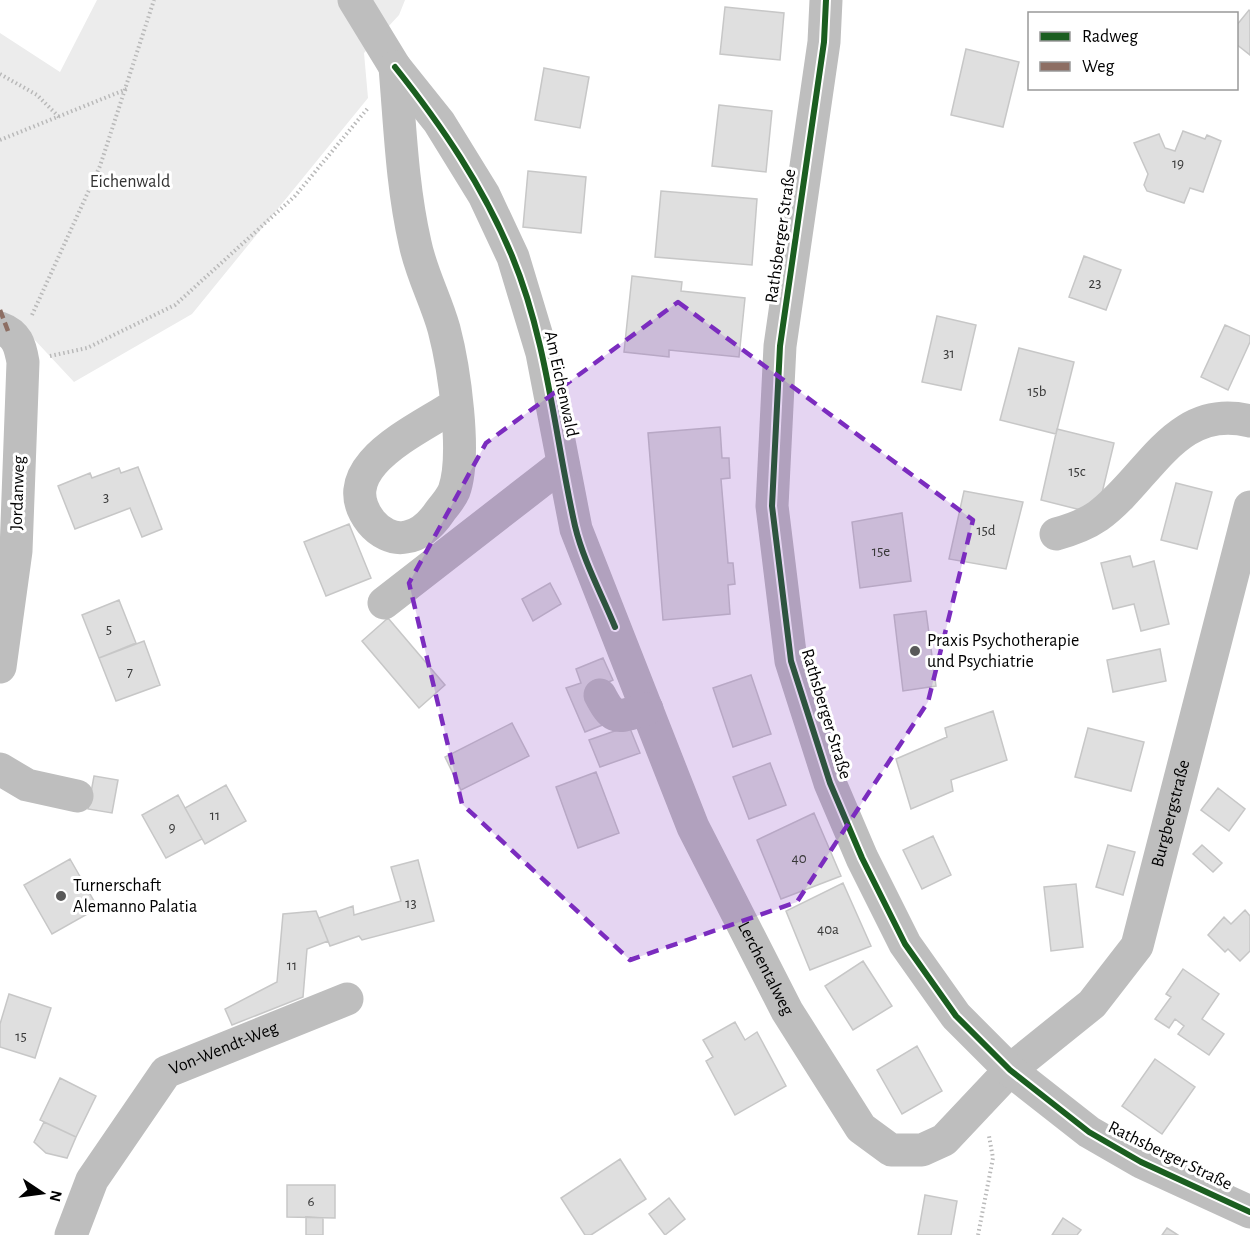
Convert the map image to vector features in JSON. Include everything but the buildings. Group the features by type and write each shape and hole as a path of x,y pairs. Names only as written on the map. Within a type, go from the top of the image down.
{"street":[{"name":"Am Eichenwald","path":"354,0 395,67 439,122 484,195 513,257 542,353 576,529 615,627"},
{"name":"Rathsberger Straße","path":"826,0 824,42 779,357 772,506 791,661 830,783 862,858 905,944 956,1016 1010,1070 1089,1132 1142,1161 1250,1212"},
{"path":"395,67 415,245 450,352 455,405"},
{"name":"Jordanweg","path":"0,667 16,551 14,344"},
{"path":"1056,534 1076,529 1099,515 1146,466 1191,425 1212,418 1233,417 1250,421"},
{"path":"384,603 563,464"},
{"name":"Burgbergstraße","path":"1010,1070 1092,1004 1137,946 1250,507"},
{"name":"Lerchentalweg","path":"615,627 693,827 787,1011 861,1128 891,1150 922,1150 944,1140 1010,1070"},
{"path":"600,695 609,713 617,717 648,712"},
{"path":"0,769 27,785 77,796"},
{"name":"Von-Wendt-Weg","path":"71,1235 92,1180 124,1129 166,1072 347,999"}],"path":[{"path":"154,0 127,89 100,166 14,344 87,348 175,305 295,196 357,124 370,105"},
{"path":"0,74 37,94 59,117"},
{"path":"0,140 127,89"},
{"path":"978,1235 993,1158 985,1114 980,1104"}],"highlighted area":[{"path":"678,302 973,520 928,702 797,902 630,960 462,804 409,583 486,443"}],"green space":[{"name":"Eichenwald","path":"97,0 405,0 399,15 364,53 368,98 192,314 74,382 32,337 0,316 0,33 60,72"}],"marked path":[{"path":"0,310 8,331"}],"cycle path":[{"path":"826,0 824,42 780,346 772,506 791,661 830,783 862,858 905,944 956,1016 1010,1070 1089,1132 1141,1162 1250,1212"},
{"path":"395,67 429,112 475,181 512,256 524,288 542,355 578,539 615,627"}],"place":[{"name":"Praxis Psychotherapie und Psychiatrie","path":"915,651"},
{"name":"Turnerschaft Alemanno Palatia","path":"61,896"}]}
